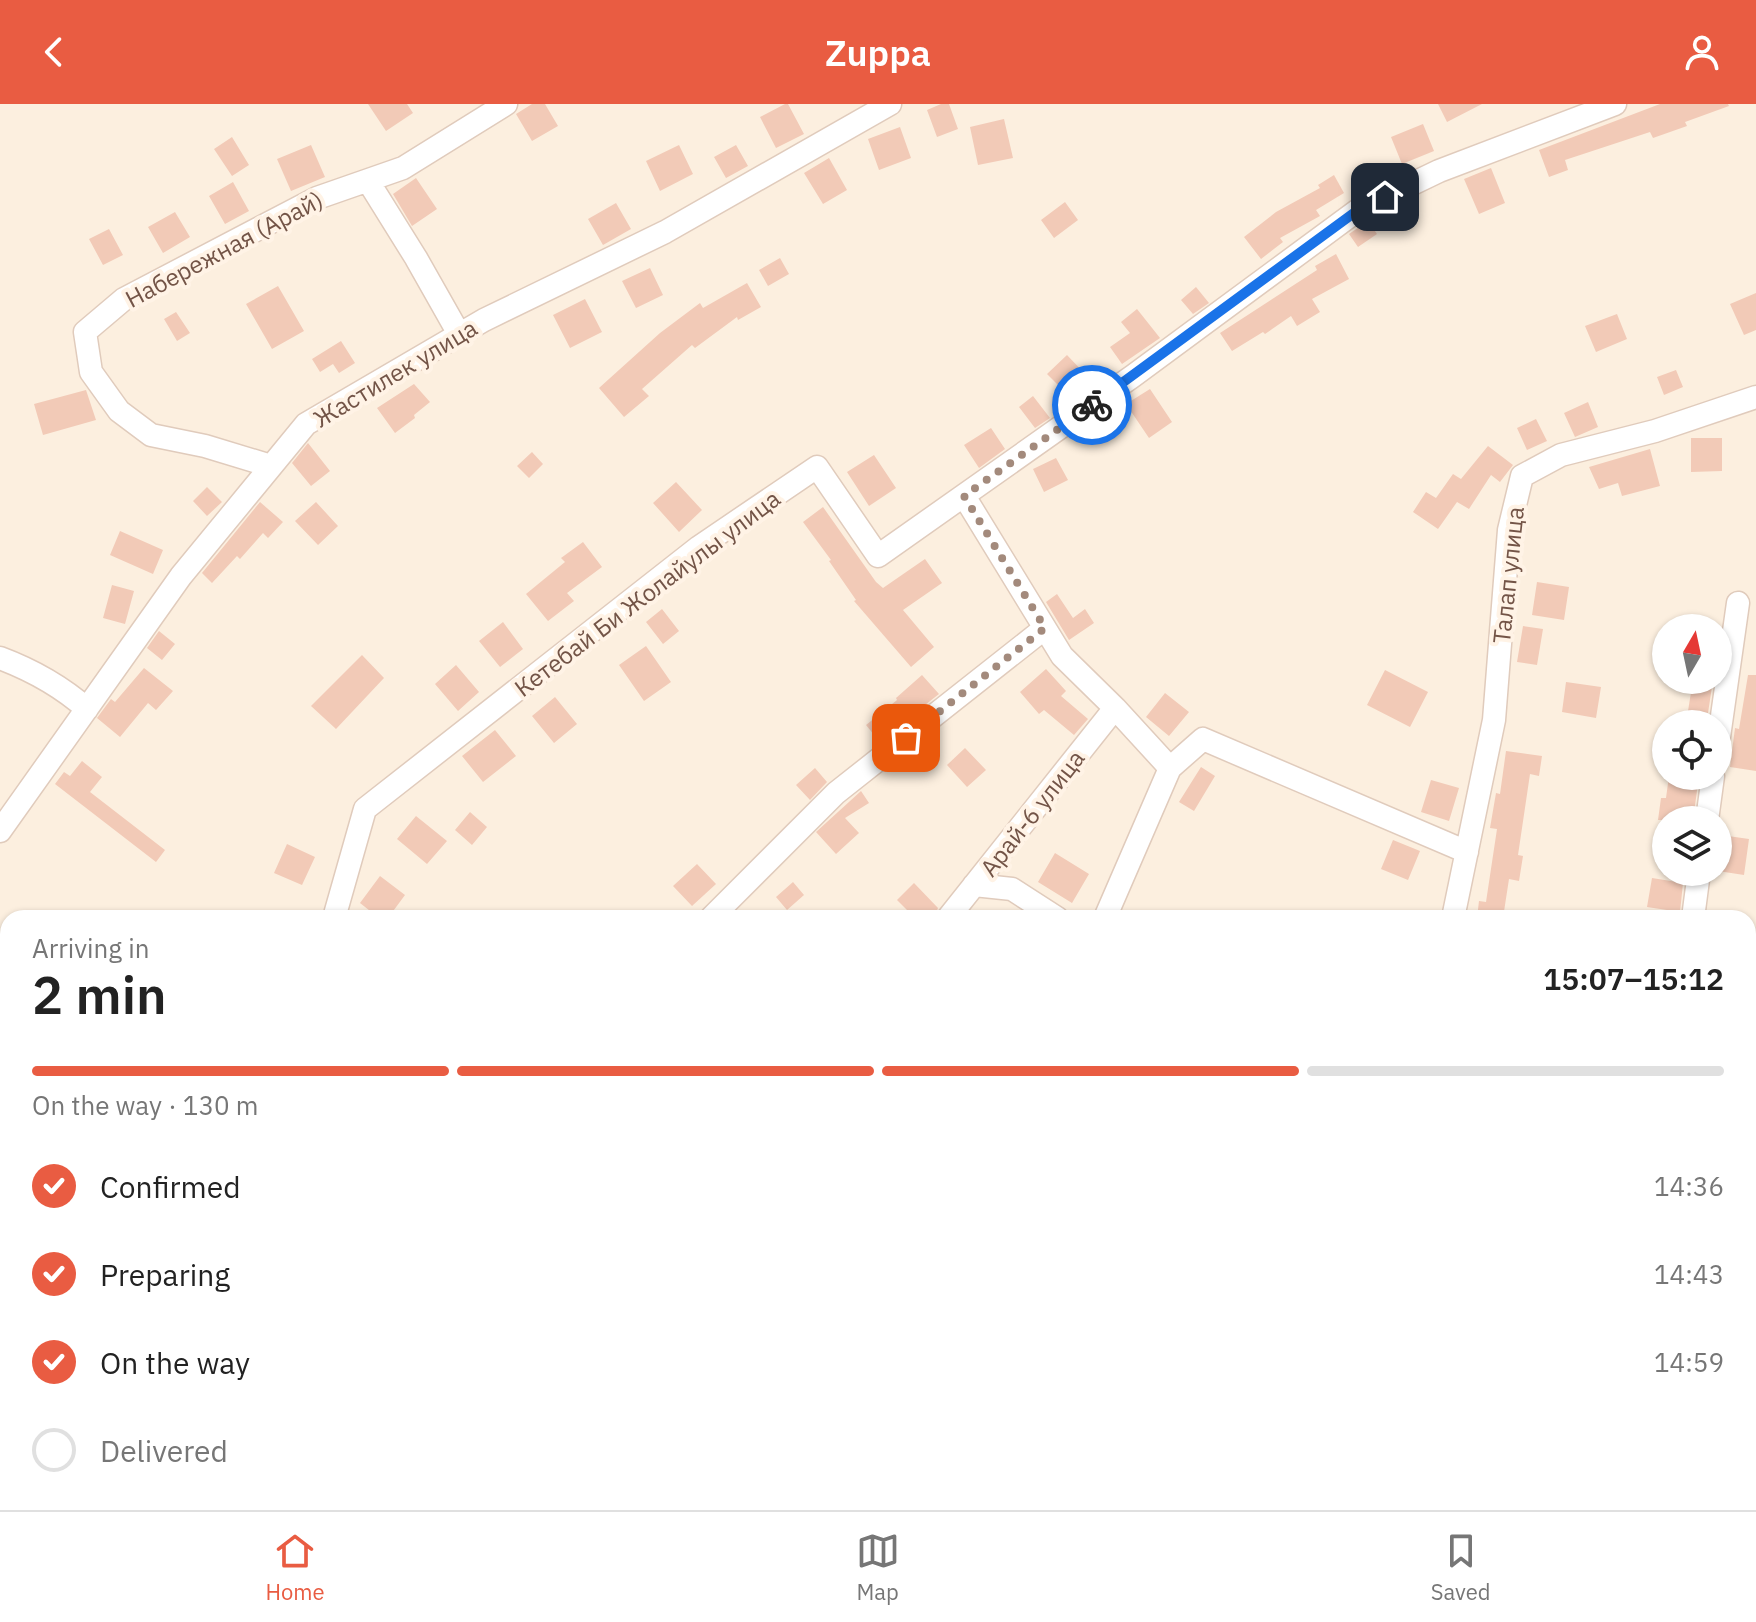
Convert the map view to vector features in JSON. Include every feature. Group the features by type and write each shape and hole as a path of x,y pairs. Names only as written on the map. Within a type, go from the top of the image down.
{"street":[{"name":"Набережная (Арай)","path":"271,466 205,446 151,435 119,411 91,372 85,332 124,299 317,198 403,168 506,104"},
{"name":"Жастилек улица","path":"0,831 181,576 306,424 459,334 665,232 890,104"},
{"name":"Кетебай Би Жолайулы улица","path":"336,910 365,809 699,547 817,467 878,556 1133,376 1358,210 1439,171 1615,104"},
{"path":"368,181 459,334"},
{"name":"Талап улица","path":"1455,910 1494,720 1509,530 1522,476 1561,455 1655,431 1756,397"},
{"path":"964,496 1062,656 1170,768"},
{"path":"1723,710 1738,603"},
{"path":"719,910 836,793 1045,628"},
{"path":"0,658 67,692 87,709"},
{"name":"Арай-6 улица","path":"954,910 1115,708"},
{"path":"1108,910 1170,768 1203,739 1467,852"},
{"path":"974,885 1012,889 1045,910"},
{"path":"1694,910 1697,886"}],"building":[{"path":"368,104 407,104 413,113 386,131"},
{"path":"532,104 545,104 558,126 532,141 516,114"},
{"path":"788,104 804,134 776,148 760,117"},
{"path":"949,104 958,129 937,137 927,110"},
{"path":"1438,104 1482,104 1447,122"},
{"path":"1660,104 1729,106 1653,138 1650,132 1565,160 1568,170 1549,177 1539,150"},
{"path":"1004,119 1013,158 978,165 970,127"},
{"path":"1423,124 1434,151 1402,164 1391,137"},
{"path":"900,127 911,158 879,170 868,139"},
{"path":"232,137 249,165 232,176 214,149"},
{"path":"311,145 325,177 291,191 277,159"},
{"path":"679,145 693,174 660,191 646,161"},
{"path":"736,145 748,166 726,178 714,157"},
{"path":"829,158 847,190 823,204 804,173"},
{"path":"1491,168 1505,203 1479,214 1464,179"},
{"path":"1334,175 1344,193 1316,210 1320,216 1280,238 1283,242 1261,259 1244,237 1276,212 1320,188 1318,185"},
{"path":"416,178 437,209 412,226 393,194"},
{"path":"233,182 249,211 225,224 209,196"},
{"path":"1065,202 1078,220 1054,238 1041,220"},
{"path":"616,203 631,229 603,245 588,219"},
{"path":"175,212 190,237 163,253 148,227"},
{"path":"1368,221 1377,234 1358,247 1349,234"},
{"path":"109,229 123,255 103,265 89,239"},
{"path":"1336,254 1349,279 1312,299 1320,312 1297,326 1291,316 1232,351 1220,333 1317,270 1315,266"},
{"path":"780,258 789,274 768,286 759,270"},
{"path":"650,268 663,295 636,308 622,281"},
{"path":"747,283 761,307 738,320 737,317 695,348 692,345 642,389 649,396 624,417 599,388 660,333 700,303 703,308"},
{"path":"278,286 304,331 272,349 246,304"},
{"path":"1196,287 1209,303 1193,314 1181,300"},
{"path":"1756,293 1756,330 1744,335 1730,304"},
{"path":"585,299 602,332 570,348 553,315"},
{"path":"1137,309 1160,338 1122,364 1110,347 1130,333 1121,322"},
{"path":"176,312 190,333 177,341 164,319"},
{"path":"1617,314 1627,339 1596,352 1585,326"},
{"path":"341,341 355,363 339,373 333,364 320,372 312,359"},
{"path":"1067,355 1086,375 1067,394 1047,374"},
{"path":"1676,370 1683,387 1664,395 1657,377"},
{"path":"414,384 430,402 395,433 377,408"},
{"path":"1150,389 1172,422 1149,438 1126,404"},
{"path":"86,390 96,420 43,435 34,404"},
{"path":"1033,396 1050,418 1035,428 1019,407"},
{"path":"1588,402 1598,427 1575,437 1564,413"},
{"path":"1536,419 1547,441 1527,450 1517,428"},
{"path":"991,428 1005,449 979,468 964,445"},
{"path":"1691,438 1722,438 1722,471 1691,472"},
{"path":"308,443 330,471 311,486 292,463"},
{"path":"1488,446 1513,465 1500,482 1491,475 1469,509 1457,502 1438,529 1413,512 1426,492 1436,498 1453,474 1461,479"},
{"path":"1650,449 1660,486 1622,496 1618,483 1599,489 1589,467"},
{"path":"532,452 543,464 529,478 517,466"},
{"path":"874,455 896,488 869,506 847,472"},
{"path":"1056,458 1068,480 1044,492 1033,469"},
{"path":"676,482 702,510 679,532 653,503"},
{"path":"207,487 222,502 207,516 193,501"},
{"path":"260,502 283,522 268,538 263,533 240,559 237,556 212,583 202,573"},
{"path":"316,502 338,526 318,545 295,521"},
{"path":"823,507 883,588 925,559 942,583 903,610 934,647 911,667 854,601 831,560 803,522"},
{"path":"120,531 163,550 153,574 110,555"},
{"path":"583,542 602,567 567,593 574,601 548,621 526,594 565,562 561,558"},
{"path":"1537,582 1569,587 1564,620 1532,615"},
{"path":"112,585 134,591 125,624 103,618"},
{"path":"1057,594 1073,618 1085,609 1094,623 1069,640 1046,602"},
{"path":"662,609 679,631 663,644 646,622"},
{"path":"503,622 523,649 500,667 479,641"},
{"path":"1523,626 1543,629 1537,665 1517,662"},
{"path":"159,631 175,644 162,660 147,648"},
{"path":"646,646 671,682 644,701 619,665"},
{"path":"362,655 384,678 336,729 311,706"},
{"path":"456,665 479,692 458,711 435,684"},
{"path":"144,668 173,691 156,710 148,703 120,737 97,718 111,699 115,702"},
{"path":"1046,669 1066,691 1061,696 1088,719 1074,735 1044,710 1039,714 1020,692"},
{"path":"1385,670 1428,692 1410,727 1367,705"},
{"path":"922,675 939,694 879,741 866,725"},
{"path":"1748,675 1756,675 1756,771 1732,767 1735,728 1739,729"},
{"path":"1566,682 1601,687 1596,718 1562,712"},
{"path":"1165,693 1189,712 1169,736 1146,717"},
{"path":"1691,694 1711,694 1708,710 1688,710"},
{"path":"555,697 577,724 554,743 532,716"},
{"path":"495,730 516,756 483,782 462,756"},
{"path":"965,748 986,770 967,787 947,765"},
{"path":"1506,751 1542,756 1539,776 1530,774 1518,855 1523,856 1519,881 1509,879 1504,910 1478,910 1479,901 1486,902 1497,829 1490,828 1496,793 1500,794"},
{"path":"82,761 102,777 90,792 165,850 156,862 55,784 64,772 70,776"},
{"path":"1201,767 1215,776 1194,811 1179,802"},
{"path":"815,768 827,782 810,800 796,785"},
{"path":"1431,780 1459,788 1449,821 1421,812"},
{"path":"1667,790 1697,790 1695,806 1660,806 1661,798 1666,798"},
{"path":"861,791 869,803 845,818 859,833 836,854 816,832"},
{"path":"470,812 487,827 472,845 455,830"},
{"path":"416,816 447,841 427,864 397,839"},
{"path":"1732,837 1749,839 1744,875 1732,873"},
{"path":"1393,840 1420,851 1408,880 1381,869"},
{"path":"287,844 315,857 302,885 274,873"},
{"path":"1055,853 1089,874 1072,903 1038,882"},
{"path":"697,864 716,884 692,906 673,886"},
{"path":"380,876 405,895 394,910 369,910 360,903"},
{"path":"1652,878 1652,886 1683,886 1680,910 1647,907"},
{"path":"793,882 804,895 787,910 776,897"},
{"path":"914,883 938,908 907,910 897,900"}],"way so far":[{"path":"906,738 1045,628 964,496 1092,405"}],"route":[{"path":"1092,405 1358,210 1385,197"}]}
